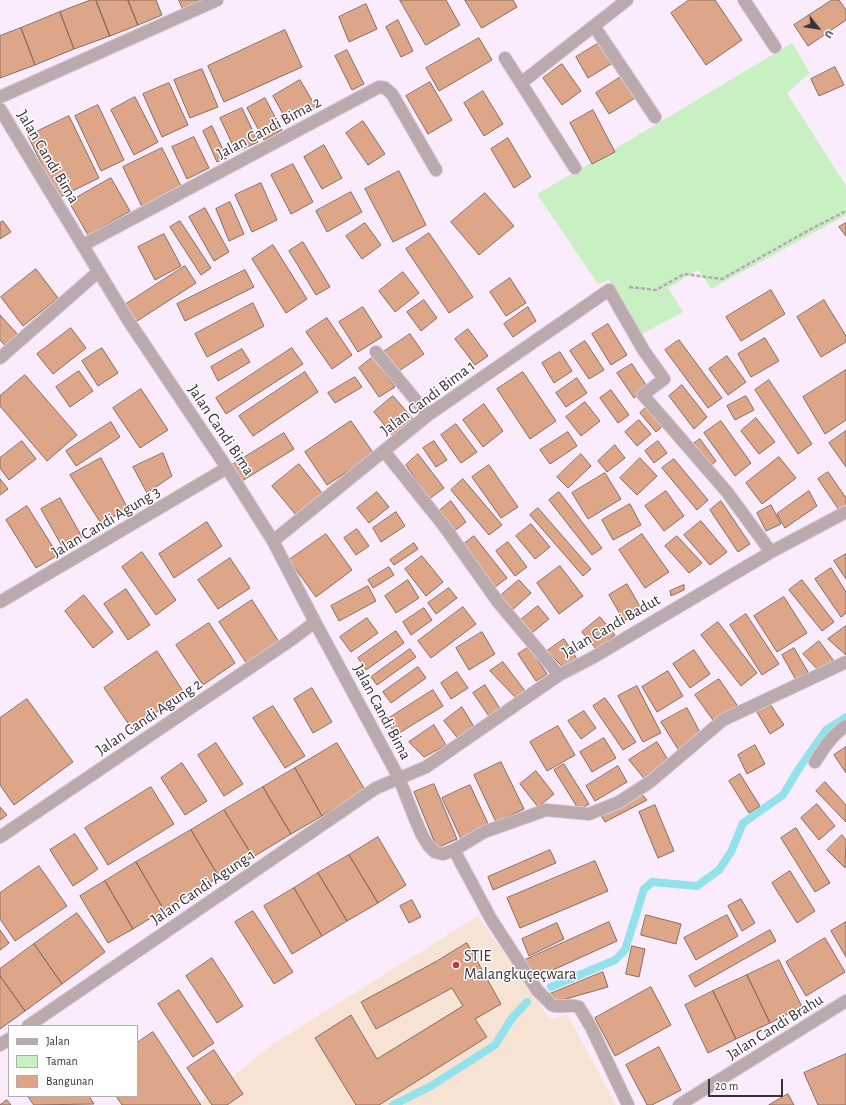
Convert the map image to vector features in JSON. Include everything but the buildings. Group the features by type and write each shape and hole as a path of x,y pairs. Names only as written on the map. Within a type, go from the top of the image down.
{"street":[{"path":"0,98 217,0"},
{"path":"521,83 627,0"},
{"path":"744,0 775,47"},
{"path":"594,26 655,117"},
{"path":"505,58 575,168"},
{"name":"Jalan Candi Bima 2","path":"83,246 379,87 385,88 392,94 436,170"},
{"name":"Jalan Candi Bima","path":"0,109 128,320 227,468 273,541 399,778 415,820 428,845 435,852 443,854 454,850"},
{"path":"0,358 98,272"},
{"path":"609,290 644,351 664,379 643,395 727,492 771,552"},
{"name":"Jalan Candi Bima 1","path":"273,541 428,415 609,290"},
{"path":"376,352 428,415"},
{"path":"384,451 444,526 498,602 559,675"},
{"name":"Jalan Candi Agung 3","path":"0,602 227,468"},
{"name":"Jalan Candi Badut","path":"399,778 426,767 559,675 592,658 771,552 846,512"},
{"name":"Jalan Candi Agung 2","path":"0,837 291,640 315,622"},
{"path":"628,1105 579,1007 571,1004 556,1006 552,1005 537,990 491,919 454,850 484,832 546,810 590,814 619,802 650,782 723,720 846,662"},
{"path":"815,762 825,746 839,730 846,726"},
{"name":"Jalan Candi Agung 1","path":"29,1025 376,788 399,778"},
{"name":"Jalan Candi Brahu","path":"680,1105 846,1001"}],"path":[{"path":"609,290 620,286 656,290 684,274 722,279 846,211"}],"shaded area":[{"name":"STIE Malangkuçeçwara","path":"478,916 550,1019 567,1014 616,1105 197,1105 273,1044"}],"green space":[{"path":"792,43 810,73 787,93 846,186 846,215 711,289 698,270 668,288 683,312 642,334 609,280 598,284 537,194"}],"waterway":[{"path":"551,987 615,960 625,950 644,889 652,882 697,886 719,870 731,852 743,823 783,795 798,770 826,730 846,717"},
{"path":"393,1105 431,1086 495,1045 512,1018 527,1002"}],"place":[{"name":"STIE Malangkuçeçwara","path":"456,965"}]}
